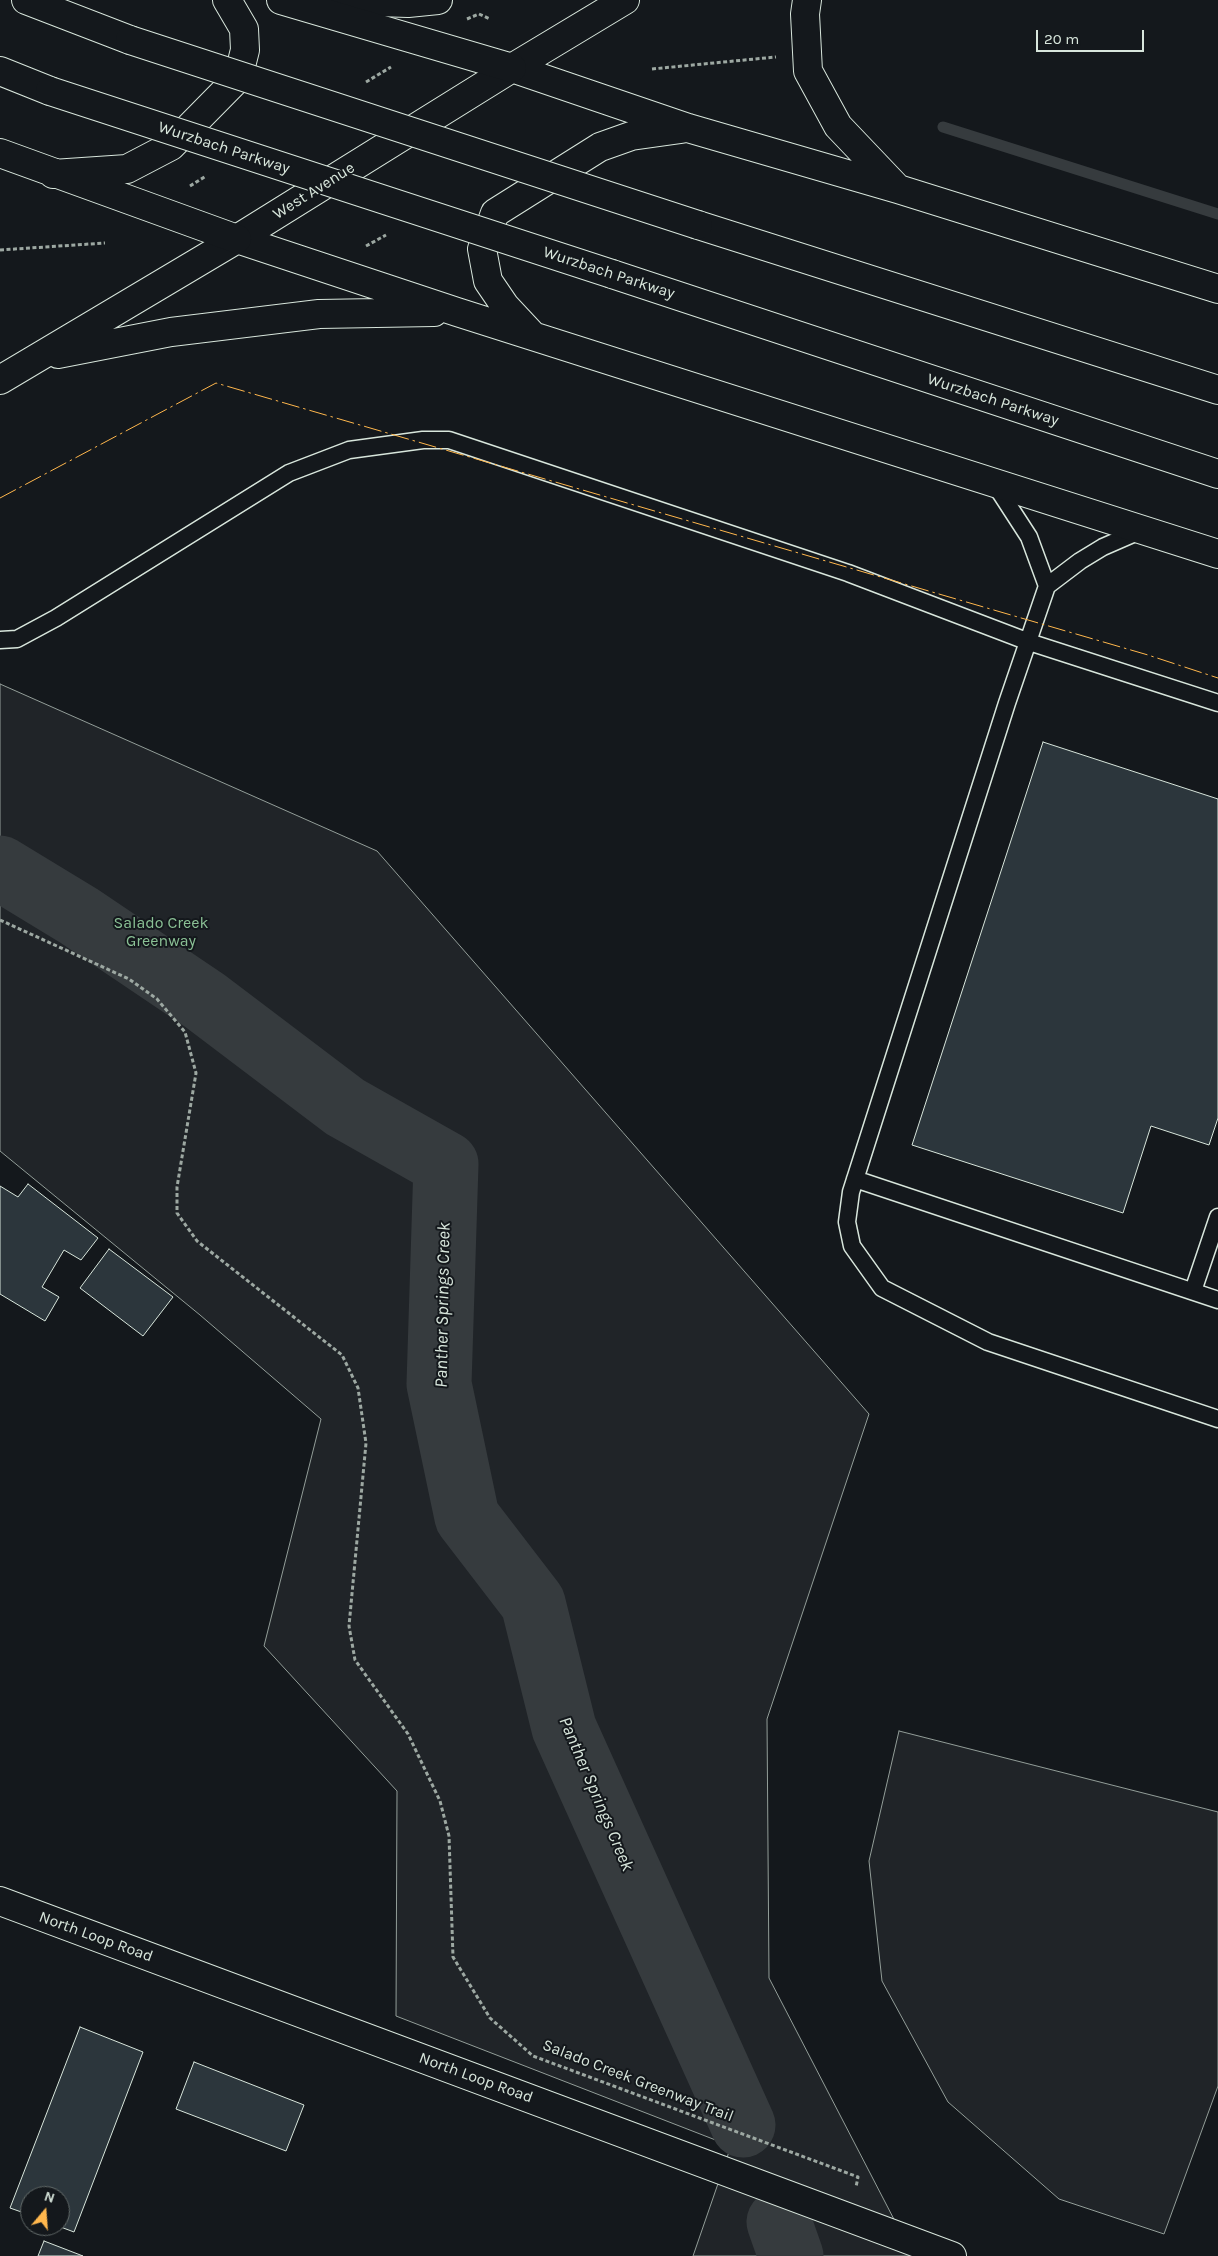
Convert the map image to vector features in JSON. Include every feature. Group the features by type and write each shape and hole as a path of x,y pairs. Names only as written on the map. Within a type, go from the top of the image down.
{"main road":[{"path":"26,0 130,40 698,225 1218,390"},
{"path":"53,174 127,169 171,146 238,78 245,50 244,28 227,0"},
{"path":"280,0 512,68 688,128 898,189 1218,289"},
{"path":"315,0 408,3 438,0"},
{"name":"West Avenue","path":"0,380 237,239 512,68 626,0"},
{"path":"807,0 805,14 808,71 838,126 898,189"},
{"name":"Wurzbach Parkway","path":"0,71 50,92 612,274 1218,474"},
{"path":"534,337 506,306 488,281 482,249 495,213 600,147 631,136 688,128"},
{"path":"0,153 53,174 237,239 457,312 1218,554"},
{"path":"39,357 171,332 319,314 457,312"},
{"name":"North Loop Road","path":"0,1902 952,2256"}],"lane":[{"path":"0,640 17,639 56,618 289,473 349,450 423,440 449,440 848,573 1029,642 1218,703"},
{"path":"994,483 1029,537 1047,586"},
{"path":"1142,530 1103,547 1080,561 1047,586 855,1178 847,1222 852,1246 882,1288 988,1342 1218,1419"},
{"path":"855,1178 1218,1300"},
{"path":"1193,1291 1218,1217"}],"path":[{"path":"466,20 479,14 490,19"},
{"path":"652,69 782,56"},
{"path":"0,250 105,243"},
{"name":"Salado Creek Greenway Trail","path":"0,920 129,979 157,1000 185,1032 196,1072 177,1187 176,1214 197,1241 342,1355 358,1388 366,1443 349,1626 356,1660 408,1734 440,1801 449,1836 453,1957 490,2018 533,2056 858,2177 850,2218"}],"green space":[{"name":"Salado Creek Greenway","path":"0,684 377,851 869,1414 767,1719 769,1978 913,2256 693,2256 731,2146 396,2016 397,1791 264,1646 321,1419 200,1315 0,1151"},
{"path":"899,1731 1218,1812 1218,2086 1164,2234 1059,2199 948,2102 882,1981 869,1861"}],"building":[{"path":"1043,742 1218,799 1218,1118 1209,1145 1151,1126 1123,1213 912,1145"},
{"path":"28,1184 98,1238 81,1260 64,1250 42,1287 59,1297 45,1321 0,1294 0,1186 18,1197"},
{"path":"109,1249 173,1297 143,1336 80,1288"},
{"path":"80,2027 143,2052 74,2232 70,2230 70,2186 20,2186 20,2212 10,2208"},
{"path":"194,2062 304,2105 286,2151 176,2109"},
{"path":"44,2241 83,2256 38,2256"}],"waterway":[{"path":"943,127 1218,214"},
{"name":"Panther Springs Creek","path":"0,868 79,916 205,1001 345,1107 446,1164 439,1384 467,1517 533,1603 564,1728 743,2125"},
{"name":"Panther Springs Creek","path":"779,2222 791,2256"}],"power":[{"path":"0,498 216,383 1148,655 1218,678"}]}
